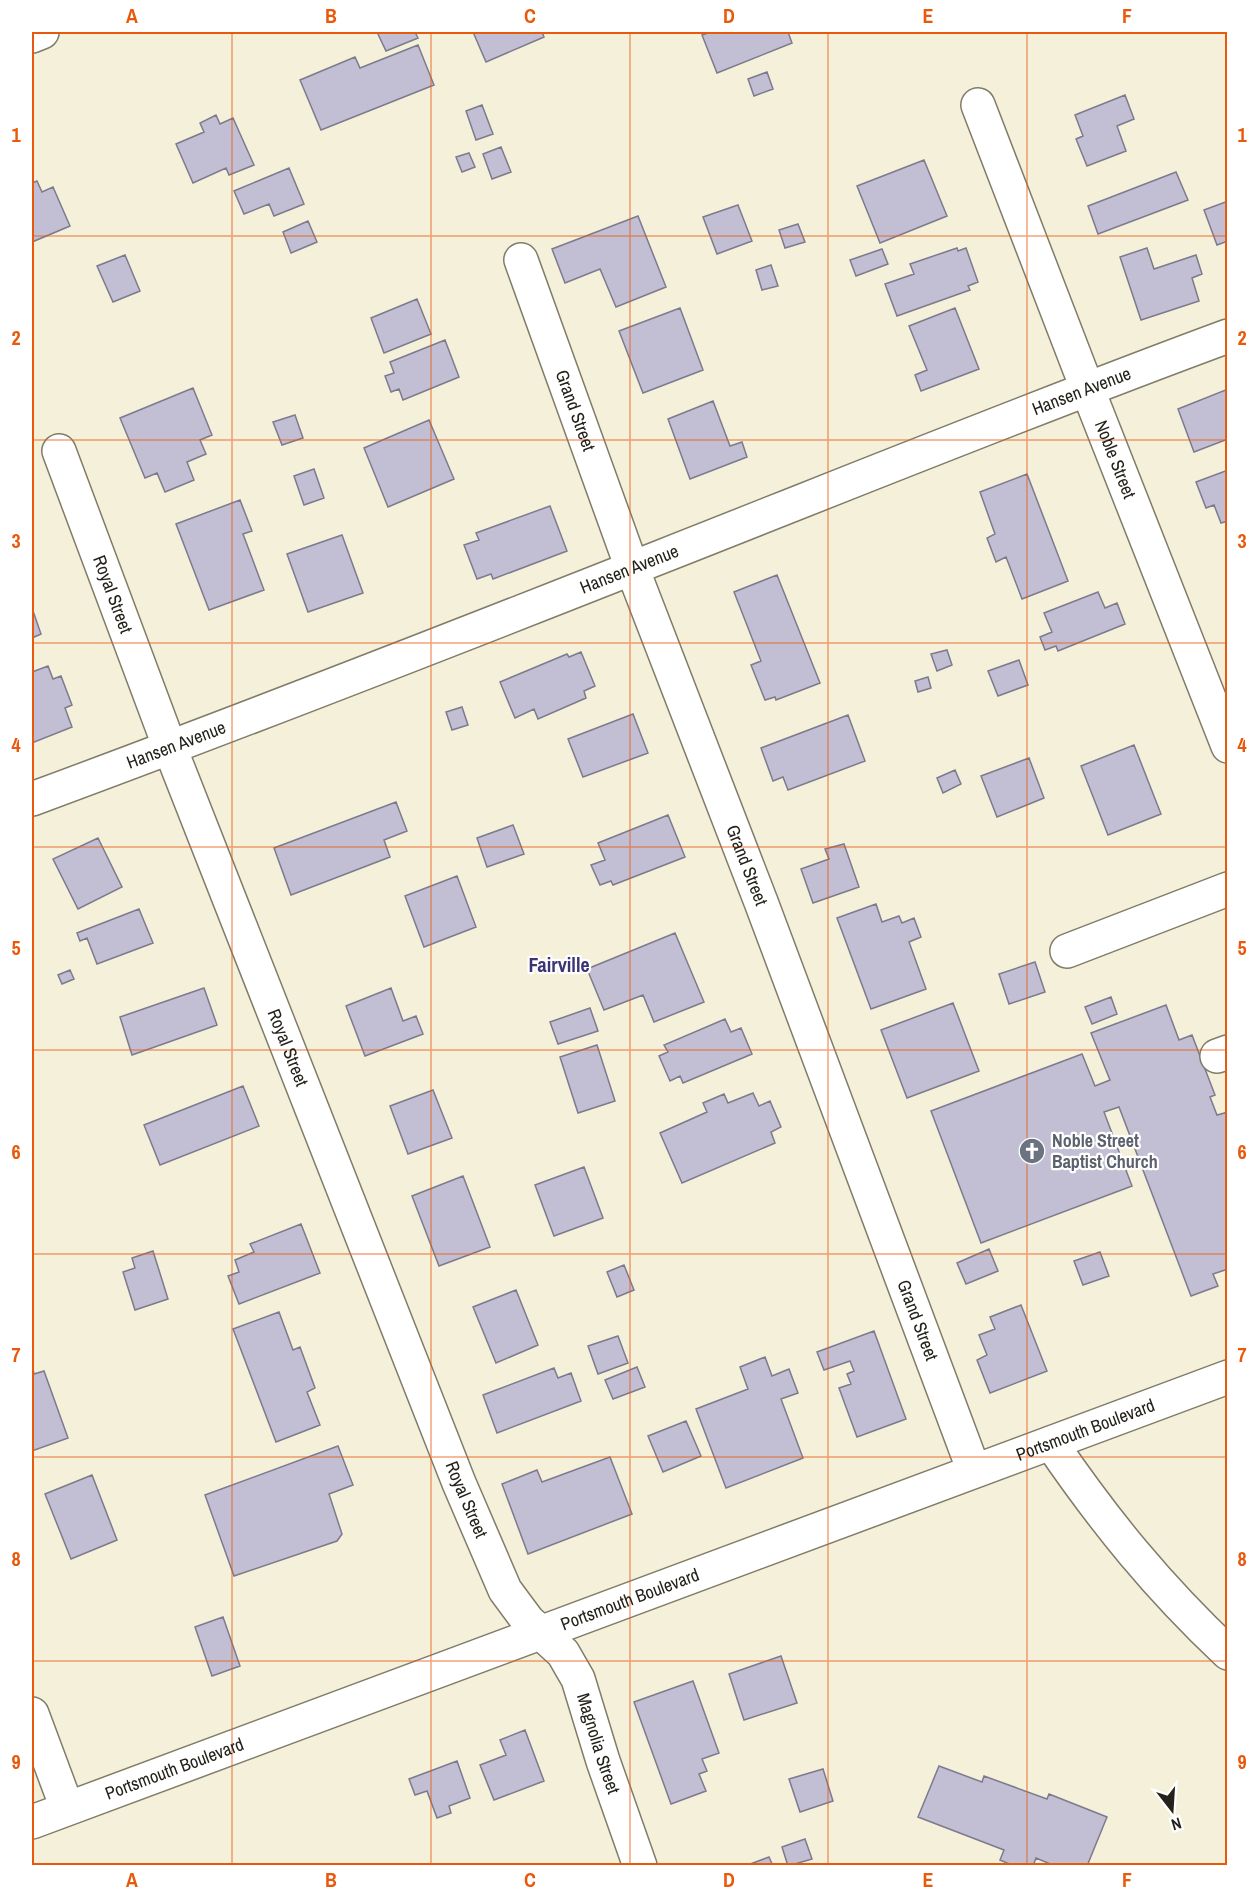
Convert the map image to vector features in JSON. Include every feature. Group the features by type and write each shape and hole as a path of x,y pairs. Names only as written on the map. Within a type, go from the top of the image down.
{"street":[{"path":"32,36 42,32"},
{"name":"Noble Street","path":"978,105 1227,746"},
{"name":"Grand Street","path":"521,260 632,568 761,902 974,1472"},
{"name":"Hansen Avenue","path":"32,800 632,568 1087,388 1227,336"},
{"name":"Royal Street","path":"59,451 170,748 459,1483 505,1590 528,1621 540,1632"},
{"path":"1067,951 1227,889"},
{"name":"Portsmouth Boulevard","path":"32,1822 1227,1377"},
{"path":"1051,1443 1085,1494 1133,1555 1185,1612 1227,1653"},
{"name":"Magnolia Street","path":"540,1632 563,1653 578,1679 603,1761 640,1866"},
{"path":"32,1714 67,1808"}],"building":[{"path":"377,32 415,32 418,38 386,51"},
{"path":"473,32 542,32 544,37 486,62"},
{"path":"711,32 788,32 792,43 717,73 702,35"},
{"path":"418,45 434,85 321,130 300,80 355,57 360,68"},
{"path":"767,72 773,89 754,96 748,79"},
{"path":"1125,95 1134,119 1117,126 1126,151 1087,166 1076,139 1083,136 1075,115"},
{"path":"482,105 493,134 476,140 466,111"},
{"path":"216,115 220,124 233,118 254,165 229,175 226,168 193,183 176,144 204,132 200,123"},
{"path":"501,147 511,172 492,179 483,154"},
{"path":"469,153 475,167 462,172 456,157"},
{"path":"924,160 947,216 880,243 857,186"},
{"path":"289,168 304,204 274,216 269,204 244,214 234,191"},
{"path":"1176,172 1188,200 1098,234 1088,206"},
{"path":"37,181 42,192 53,187 70,226 32,242 32,183"},
{"path":"1228,201 1228,241 1217,245 1204,210"},
{"path":"738,205 752,241 717,254 703,217"},
{"path":"638,216 666,287 616,307 600,269 565,283 552,249"},
{"path":"308,221 317,242 291,253 283,232"},
{"path":"798,224 805,242 785,248 779,230"},
{"path":"957,248 958,251 966,248 978,282 968,286 970,290 897,316 885,284 914,274 910,264"},
{"path":"1147,248 1154,269 1196,255 1202,274 1192,278 1199,301 1141,320 1120,257"},
{"path":"882,249 888,264 856,276 850,260"},
{"path":"125,255 140,291 113,302 97,266"},
{"path":"771,265 778,286 762,290 756,270"},
{"path":"417,299 431,334 384,353 371,318"},
{"path":"680,308 703,370 643,393 619,331"},
{"path":"955,308 979,369 921,391 915,375 927,370 909,326"},
{"path":"445,340 459,377 403,400 399,389 391,392 385,376 394,373 390,362"},
{"path":"193,388 212,435 200,440 206,454 187,462 194,480 165,492 157,473 145,478 120,418"},
{"path":"1228,389 1228,439 1194,452 1178,409"},
{"path":"713,401 730,446 742,442 747,457 690,479 668,419"},
{"path":"295,415 303,438 282,445 273,422"},
{"path":"429,420 454,479 388,507 364,448"},
{"path":"314,469 324,498 304,505 294,476"},
{"path":"1228,470 1228,521 1221,523 1214,505 1206,508 1196,482"},
{"path":"1027,474 1068,581 1022,599 1006,557 996,562 987,538 995,534 980,492"},
{"path":"240,500 252,531 243,534 264,590 209,610 176,524"},
{"path":"550,506 567,551 493,579 491,574 477,579 464,545 479,540 476,533"},
{"path":"342,535 363,593 308,612 287,554"},
{"path":"777,575 820,683 776,700 775,697 765,700 751,665 761,661 734,592"},
{"path":"1098,592 1105,608 1117,603 1125,624 1058,651 1056,646 1045,650 1040,637 1052,632 1044,613"},
{"path":"32,608 41,634 32,638"},
{"path":"947,650 952,665 937,671 931,654"},
{"path":"581,652 595,686 584,691 586,698 538,719 534,709 515,718 500,682 567,654 569,657"},
{"path":"1019,660 1028,685 998,696 988,671"},
{"path":"48,666 53,679 61,676 72,705 65,708 72,727 32,743 32,672"},
{"path":"928,677 931,688 918,692 915,681"},
{"path":"462,707 468,725 452,730 446,712"},
{"path":"633,714 648,753 583,777 568,739"},
{"path":"848,715 865,761 788,790 783,777 773,781 761,748"},
{"path":"1134,745 1161,814 1108,835 1081,766"},
{"path":"1029,758 1044,798 997,817 981,776"},
{"path":"955,770 961,784 943,793 937,778"},
{"path":"396,802 407,831 384,840 390,857 291,895 274,848"},
{"path":"668,815 685,857 613,885 611,881 600,885 591,865 605,860 598,843"},
{"path":"513,825 524,854 487,867 477,838"},
{"path":"98,838 122,887 78,909 53,859"},
{"path":"844,844 859,887 813,903 801,869 829,859 825,849"},
{"path":"457,876 476,927 424,947 405,896"},
{"path":"876,904 882,922 899,916 902,923 914,918 921,937 909,942 926,989 871,1009 837,918"},
{"path":"139,909 153,943 97,964 87,938 80,941 77,933"},
{"path":"675,933 704,1002 654,1022 643,995 604,1010 587,969"},
{"path":"1035,962 1045,992 1009,1004 999,974"},
{"path":"70,970 74,979 62,984 58,975"},
{"path":"204,988 217,1025 132,1055 120,1017"},
{"path":"391,988 403,1021 416,1016 423,1034 365,1056 346,1006"},
{"path":"1111,997 1117,1014 1092,1024 1085,1007"},
{"path":"953,1003 979,1071 907,1098 881,1030"},
{"name":"Noble Street Baptist Church","path":"1166,1005 1179,1040 1192,1035 1215,1095 1210,1097 1217,1115 1228,1112 1228,1269 1213,1274 1218,1286 1191,1296 1119,1107 1104,1112 1132,1186 981,1243 931,1111 1082,1054 1095,1086 1110,1080 1091,1033"},
{"path":"590,1008 598,1031 558,1044 550,1022"},
{"path":"725,1019 731,1032 741,1028 752,1054 683,1083 680,1076 670,1081 659,1056 668,1052 664,1045"},
{"path":"597,1045 615,1101 578,1113 560,1057"},
{"path":"243,1086 259,1126 160,1165 144,1125"},
{"path":"433,1090 452,1138 408,1154 390,1106"},
{"path":"753,1093 759,1106 770,1101 781,1127 771,1132 775,1143 682,1183 660,1133 707,1112 703,1103 724,1094 728,1103"},
{"path":"584,1167 603,1218 554,1236 535,1185"},
{"path":"463,1176 490,1247 439,1266 412,1196"},
{"path":"301,1224 320,1273 239,1304 228,1276 239,1272 235,1260 254,1252 250,1244"},
{"path":"989,1249 998,1271 966,1284 957,1263"},
{"path":"153,1251 168,1299 135,1310 123,1272 135,1268 132,1258"},
{"path":"1100,1252 1109,1276 1083,1285 1074,1261"},
{"path":"624,1265 634,1290 617,1297 607,1272"},
{"path":"516,1290 538,1345 496,1363 473,1307"},
{"path":"1021,1305 1047,1371 990,1393 977,1360 987,1355 979,1335 995,1329 990,1317"},
{"path":"279,1312 293,1350 300,1347 315,1388 307,1392 320,1425 276,1442 233,1329"},
{"path":"874,1331 906,1419 857,1437 839,1388 851,1384 847,1374 854,1371 850,1361 824,1370 817,1352"},
{"path":"618,1336 628,1363 598,1374 588,1346"},
{"path":"765,1357 772,1376 789,1369 798,1393 781,1399 803,1458 726,1488 696,1409 748,1389 740,1367"},
{"path":"32,1365 34,1374 44,1371 68,1438 32,1451"},
{"path":"637,1367 645,1387 613,1399 605,1380"},
{"path":"554,1368 558,1378 571,1373 581,1401 497,1433 483,1395"},
{"path":"686,1421 701,1456 663,1472 648,1436"},
{"path":"338,1446 353,1485 329,1494 342,1534 337,1541 234,1576 205,1495"},
{"path":"610,1457 632,1514 528,1554 502,1484 537,1470 542,1482"},
{"path":"92,1475 117,1540 71,1559 45,1494"},
{"path":"223,1617 240,1666 212,1676 195,1627"},
{"path":"781,1656 797,1703 744,1720 729,1674"},
{"path":"693,1681 719,1753 702,1759 707,1771 699,1774 706,1791 671,1804 634,1702"},
{"path":"525,1730 544,1781 494,1800 480,1765 506,1755 500,1740"},
{"path":"457,1761 470,1798 449,1806 451,1813 437,1818 427,1791 415,1795 409,1779"},
{"path":"939,1766 982,1782 984,1776 1047,1799 1049,1794 1107,1817 1087,1866 1055,1866 1036,1858 1033,1866 1014,1866 1000,1860 1004,1850 918,1817"},
{"path":"823,1769 833,1801 800,1812 789,1779"},
{"path":"805,1839 812,1859 788,1866 782,1847"},
{"path":"769,1857 773,1866 745,1866"}],"place":[{"name":"Noble Street Baptist Church","path":"1032,1151"}],"district":[{"name":"Fairville","path":"559,965"}]}
